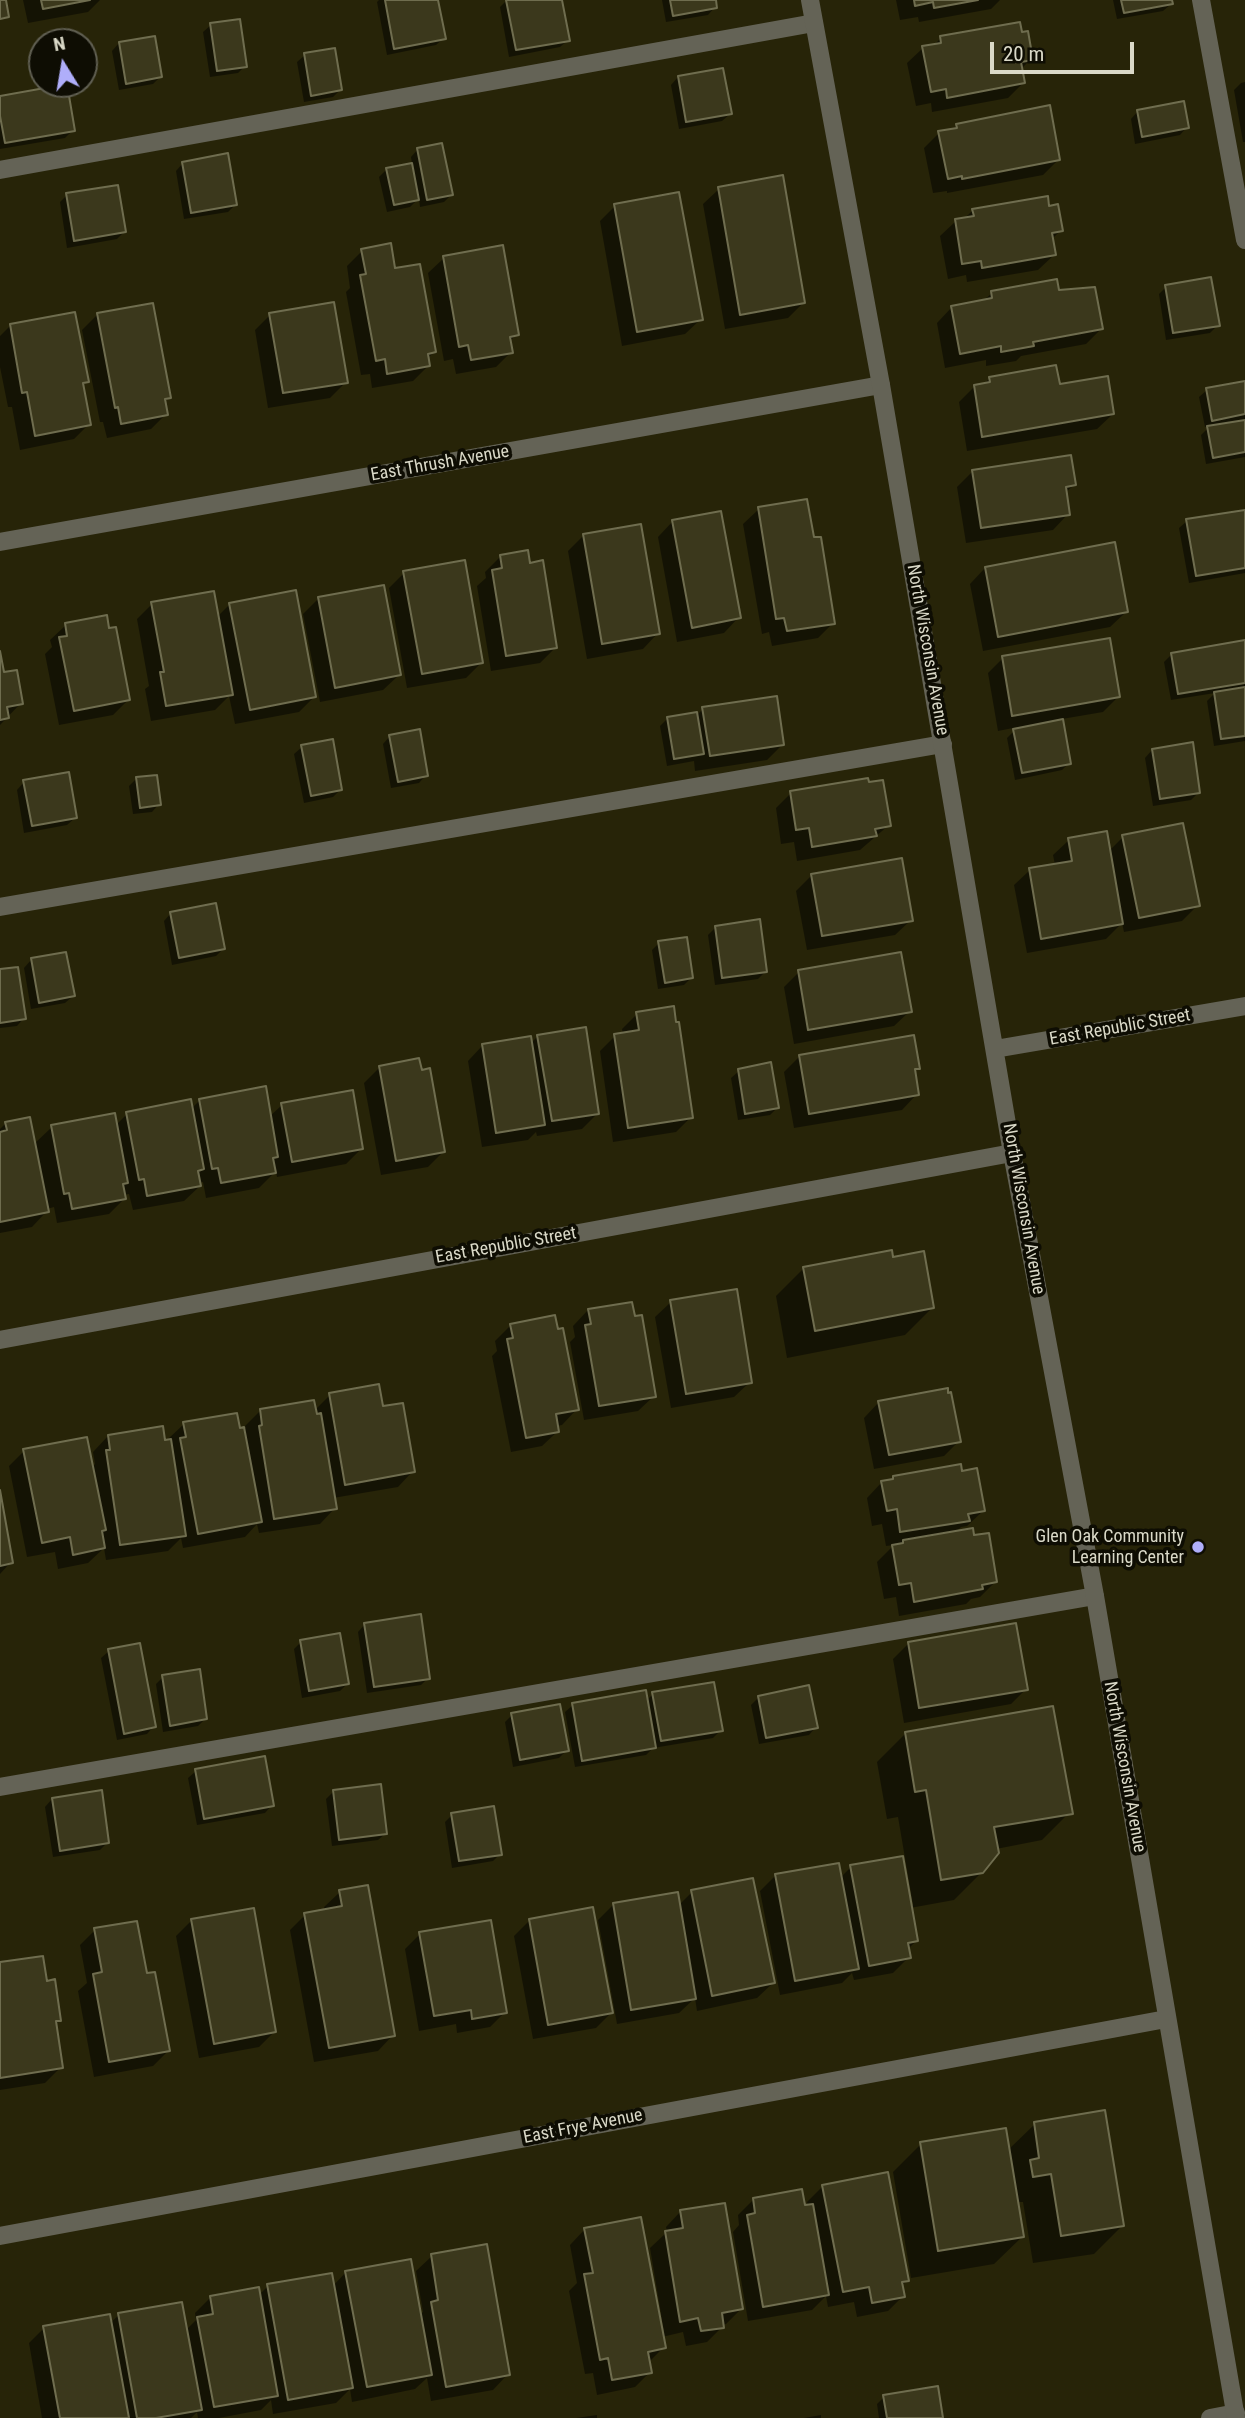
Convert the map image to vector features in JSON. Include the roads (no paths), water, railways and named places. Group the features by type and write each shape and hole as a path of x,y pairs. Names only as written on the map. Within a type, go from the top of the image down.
{"street":[{"name":"North Wisconsin Avenue","path":"810,0 881,386 1012,1153 1095,1596 1236,2416"},
{"path":"1201,0 1245,240"},
{"path":"0,170 814,23"},
{"name":"East Thrush Avenue","path":"0,542 881,386"},
{"path":"0,907 943,744"},
{"name":"East Republic Street","path":"995,1049 1245,1006"},
{"name":"East Republic Street","path":"0,1340 1012,1153"},
{"path":"0,1787 1095,1596"},
{"name":"East Frye Avenue","path":"0,2236 1166,2019"},
{"path":"1210,2418 1236,2416"}],"place":[{"name":"Glen Oak Community Learning Center","path":"1198,1547"}]}
